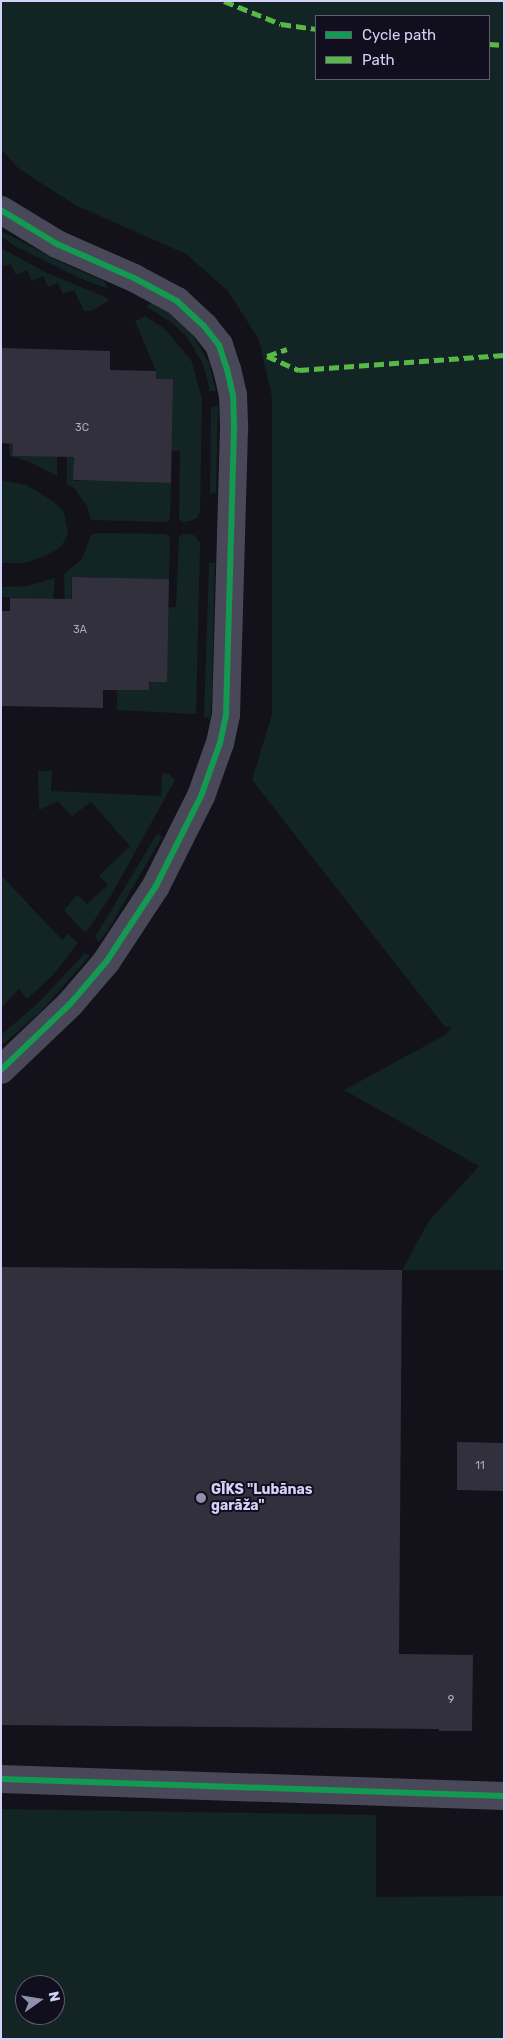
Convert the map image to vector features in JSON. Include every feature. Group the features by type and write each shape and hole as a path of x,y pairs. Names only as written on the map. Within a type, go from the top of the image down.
{"street":[{"path":"1,210 57,244 134,278 177,301 204,326 219,345 226,369 233,395 234,429 226,715 220,743 201,796 156,886 106,962 70,1004 1,1070"},
{"path":"1,1779 504,1796"}],"shaded area":[{"path":"1,1 504,1 504,1270 402,1270 429,1221 479,1166 344,1090 445,1035 452,1027 445,1027 252,780 272,714 272,397 259,340 228,291 186,254 75,205 18,168 1,149"},
{"path":"1,231 67,265 104,281 109,289 79,278 15,246 1,236"},
{"path":"1,248 47,273 108,298 108,301 91,311 84,311 74,290 63,294 58,283 48,287 43,276 32,281 27,270 16,275 11,264 1,267"},
{"path":"152,303 159,305 192,334 209,363 216,391 210,391 203,364 187,337 172,323 146,306"},
{"path":"145,316 165,329 191,360 202,398 200,512 197,518 190,521 183,522 179,519 180,451 162,452 173,379 156,379 156,371 135,321"},
{"path":"218,405 216,493 210,494 211,408"},
{"path":"13,443 12,456 57,456 57,476 27,461 10,456 9,444"},
{"path":"67,456 74,456 74,481 99,481 100,473 117,481 171,483 170,520 167,522 91,520 87,506 74,488 67,484"},
{"path":"1,480 26,485 54,502 64,512 68,534 61,547 43,557 24,563 1,563"},
{"path":"96,533 166,534 170,538 169,579 115,578 99,585 98,577 72,577 71,612 65,611 64,574 82,559 91,535"},
{"path":"183,534 194,535 200,543 196,714 117,710 117,690 149,690 159,608 176,607 179,537"},
{"path":"209,563 215,563 210,719 204,717"},
{"path":"55,578 53,599 1,597 1,587 27,586"},
{"path":"38,771 52,771 51,791 161,796 162,773 169,774 175,780 113,892 88,930 84,932 64,910 77,895 87,904 108,885 99,876 130,846 91,802 72,816 58,801 39,810"},
{"path":"157,834 162,837 110,927 99,942 95,937"},
{"path":"1,875 62,940 68,934 78,943 53,975 27,999 19,989 1,1008"},
{"path":"85,953 90,956 41,1011 1,1046 1,1035 38,1003"},
{"path":"1,1809 376,1815 376,1897 504,1896 504,2039 1,2039"}],"building":[{"path":"1,348 110,351 110,370 156,371 156,379 173,379 171,483 73,480 74,457 12,456 13,444 1,443"},
{"path":"72,577 169,579 167,682 149,682 149,690 103,690 103,708 1,706 1,611 10,611 10,598 72,599"},
{"name":"GĪKS \"Lubānas garāža\"","path":"1,1267 402,1270 399,1654 473,1655 472,1731 439,1731 439,1729 1,1725"},
{"path":"457,1442 504,1443 504,1491 457,1490"}],"marked path":[{"path":"224,1 281,24 315,29"},
{"path":"490,44 504,45"},
{"path":"267,356 287,349"},
{"path":"267,356 299,370 504,355"}],"cycle path":[{"path":"1,210 57,244 134,278 177,301 204,326 219,345 227,369 233,395 234,429 226,715 220,743 201,796 156,886 106,962 70,1004 1,1070"},
{"path":"1,1779 504,1796"}],"place":[{"name":"GĪKS \"Lubānas garāža\"","path":"201,1498"}]}
